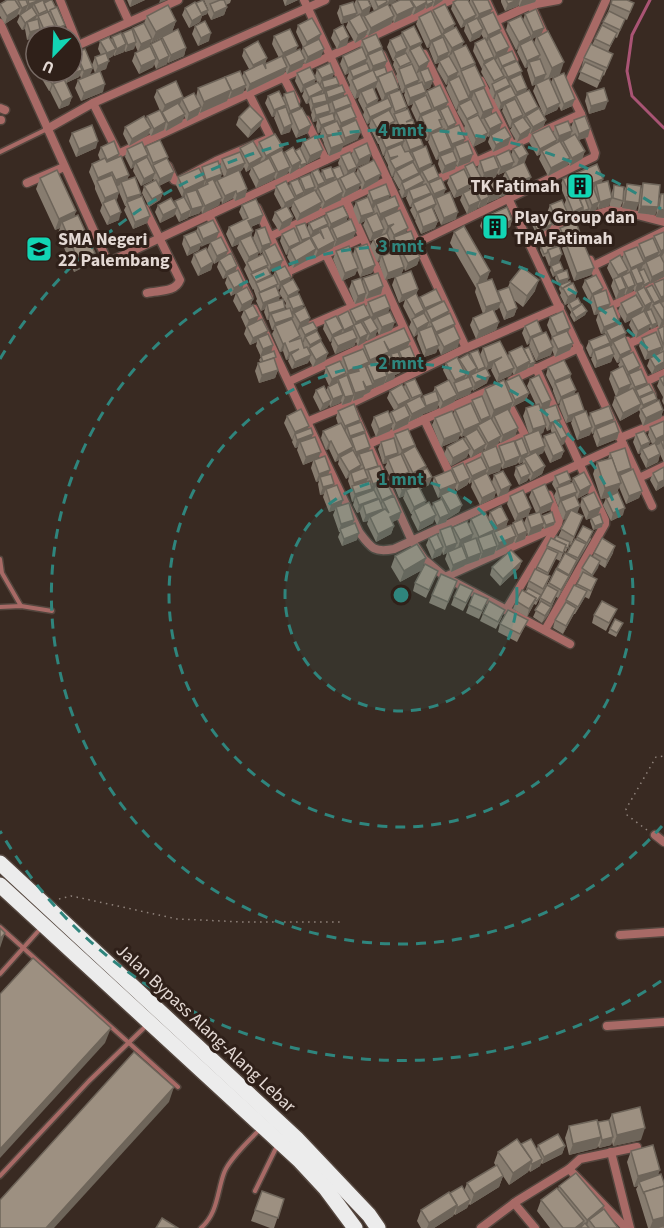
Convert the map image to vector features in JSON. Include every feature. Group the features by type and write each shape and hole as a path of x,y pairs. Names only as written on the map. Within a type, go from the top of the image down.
{"highway":[{"name":"Jalan Bypass Alang-Alang Lebar","path":"0,863 149,1022 279,1141 326,1189 355,1228"},
{"name":"Jalan Bypass Alang-Alang Lebar","path":"0,885 47,914 296,1138 369,1215 378,1228"}],"street":[{"path":"60,0 68,24"},
{"path":"119,0 129,22"},
{"path":"84,43 178,0"},
{"path":"47,129 93,103 306,4 325,0"},
{"path":"486,0 516,64"},
{"path":"496,21 531,5 558,0"},
{"path":"567,86 606,0"},
{"path":"118,154 447,2 448,14"},
{"path":"306,4 466,348"},
{"path":"531,5 553,56"},
{"path":"407,21 412,31"},
{"path":"0,23 107,260 111,261 369,140"},
{"path":"373,36 400,96"},
{"path":"417,41 476,162"},
{"path":"478,75 512,145"},
{"path":"417,243 594,157 595,153 580,114 562,76"},
{"path":"284,78 326,160"},
{"path":"165,159 174,180 178,181 216,161 268,139 270,136 249,94"},
{"path":"93,103 124,165"},
{"path":"438,179 580,114"},
{"path":"541,118 546,129"},
{"path":"155,138 160,149"},
{"path":"27,183 64,167"},
{"path":"433,168 442,188"},
{"path":"271,236 388,180"},
{"path":"250,195 292,283"},
{"path":"139,196 180,282 171,290 147,293"},
{"path":"508,198 652,506"},
{"path":"346,201 422,368"},
{"path":"527,240 572,221 614,209 664,222"},
{"path":"456,213 460,222"},
{"path":"209,215 290,381 359,532 373,549 382,551 394,549 412,542 579,464 664,420 659,411"},
{"path":"572,221 576,230"},
{"path":"593,266 664,231"},
{"path":"287,272 362,238"},
{"path":"585,248 620,325"},
{"path":"326,255 352,307"},
{"path":"611,306 664,281"},
{"path":"311,325 387,292"},
{"path":"309,422 422,368 560,307"},
{"path":"306,315 315,335"},
{"path":"290,381 403,328"},
{"path":"628,344 664,328"},
{"path":"624,335 654,401"},
{"path":"369,444 579,348"},
{"path":"324,354 328,363"},
{"path":"536,368 605,520 605,524 544,630"},
{"path":"645,381 664,373"},
{"path":"440,476 525,435 499,386"},
{"path":"350,404 412,542 424,559 445,577 570,644"},
{"path":"424,419 449,472"},
{"path":"406,428 411,439"},
{"path":"639,478 664,466"},
{"path":"506,610 559,520 543,481"},
{"path":"445,577 556,527"},
{"path":"655,836 664,842"},
{"path":"620,935 664,932"},
{"path":"607,1026 664,1022"},
{"path":"482,1228 514,1203 569,1169 580,1159 637,1147"},
{"path":"611,1152 628,1228"},
{"path":"569,1169 628,1228"},
{"path":"514,1203 535,1228"}],"lane":[{"path":"0,152 47,129"},
{"path":"0,559 1,573 21,606"},
{"path":"0,607 21,606 52,610"},
{"path":"0,975 24,948 47,914"},
{"path":"0,927 178,1087"},
{"path":"0,1176 89,1081 149,1022"},
{"path":"201,1228 208,1222 220,1195 224,1171 263,1126"},
{"path":"255,1191 279,1141"}],"path":[{"path":"655,836 627,815 626,808 656,757 664,756"},
{"path":"47,914 71,896 177,919 340,922"}],"building":[{"path":"7,0 15,0 20,8 7,16 0,4"},
{"path":"18,0 26,0 28,5 22,8"},
{"path":"28,0 40,0 29,4"},
{"path":"43,0 48,10 39,14 34,4"},
{"path":"50,0 56,8 48,12 44,3"},
{"path":"203,0 208,10 201,13 196,3"},
{"path":"224,0 227,7 214,13 210,4"},
{"path":"357,0 368,0 371,6 362,11"},
{"path":"375,0 386,0 387,2 378,7"},
{"path":"400,0 410,0 414,7 397,15 391,4"},
{"path":"411,0 426,0 427,2 416,8"},
{"path":"468,0 476,15 464,21 453,2"},
{"path":"472,0 488,0 492,9 479,14"},
{"path":"612,0 627,0 634,3 630,12 611,4"},
{"path":"195,2 202,15 192,21 185,8"},
{"path":"353,2 357,13 343,17 340,6"},
{"path":"388,4 394,16 371,28 364,16"},
{"path":"445,4 455,24 444,30 433,10"},
{"path":"168,5 176,21 156,32 147,16"},
{"path":"32,7 37,15 25,23 20,15"},
{"path":"57,7 65,24 56,24 50,10"},
{"path":"536,9 544,28 533,32 525,14"},
{"path":"431,11 442,35 430,41 419,17"},
{"path":"609,11 625,19 620,30 603,22"},
{"path":"48,12 54,24 42,24 38,16"},
{"path":"493,12 501,29 488,35 480,18"},
{"path":"360,14 368,30 358,35 349,20"},
{"path":"521,16 531,36 519,42 508,22"},
{"path":"312,18 321,34 307,42 298,25"},
{"path":"477,18 483,29 472,35 467,23"},
{"path":"38,19 39,24 28,24 27,22"},
{"path":"205,21 211,33 201,38 195,26"},
{"path":"144,23 152,39 141,44 133,28"},
{"path":"343,25 349,37 340,42 334,30"},
{"path":"602,25 617,33 610,46 595,39"},
{"path":"414,26 422,42 410,47 402,32"},
{"path":"456,27 464,42 452,48 443,34"},
{"path":"132,29 136,42 128,45 123,33"},
{"path":"178,29 186,48 171,55 162,37"},
{"path":"290,29 298,46 283,53 274,36"},
{"path":"548,31 564,62 552,68 537,37"},
{"path":"501,32 509,47 496,53 489,38"},
{"path":"121,33 126,44 117,49 112,37"},
{"path":"376,34 382,47 368,53 362,40"},
{"path":"401,35 407,48 396,53 390,40"},
{"path":"109,37 116,49 107,53 100,41"},
{"path":"443,37 449,52 438,57 432,42"},
{"path":"485,38 494,57 484,61 475,43"},
{"path":"161,39 169,56 159,61 151,44"},
{"path":"319,39 324,49 308,57 303,47"},
{"path":"532,39 540,55 527,61 520,45"},
{"path":"258,41 267,58 253,65 244,49"},
{"path":"591,44 613,54 607,68 584,58"},
{"path":"420,45 429,61 419,67 410,50"},
{"path":"466,45 475,63 461,69 453,51"},
{"path":"150,46 156,59 141,66 135,53"},
{"path":"362,47 367,59 348,68 343,56"},
{"path":"84,49 93,68 84,71"},
{"path":"300,49 305,59 290,66 285,56"},
{"path":"382,49 387,61 373,66 368,55"},
{"path":"512,51 516,60 502,66 498,57"},
{"path":"106,53 109,61 98,66 95,57"},
{"path":"406,53 411,62 400,67 395,58"},
{"path":"282,56 287,67 250,84 244,72 263,63 266,69 265,64"},
{"path":"449,56 458,72 448,77 439,61"},
{"path":"494,58 504,76 494,81 484,64"},
{"path":"540,59 546,74 535,78 529,62"},
{"path":"517,61 522,71 508,77 503,67"},
{"path":"585,62 604,71 600,81 580,72"},
{"path":"330,63 334,73 322,78 317,69"},
{"path":"367,63 370,70 353,77 350,70"},
{"path":"412,64 419,80 405,86 399,69"},
{"path":"475,65 485,86 470,92 461,71"},
{"path":"310,67 316,79 303,85 297,73"},
{"path":"385,67 387,73 376,78 373,71"},
{"path":"428,68 433,80 425,83 420,71"},
{"path":"373,70 378,81 357,91 352,80"},
{"path":"100,71 105,84 84,93 80,84 84,84 84,78"},
{"path":"240,71 246,85 232,91 225,77"},
{"path":"392,71 399,88 385,94 378,77"},
{"path":"564,73 575,99 564,104 553,78"},
{"path":"521,74 527,88 517,92 510,79"},
{"path":"459,76 469,98 459,102 449,81"},
{"path":"225,77 231,90 204,102 198,88"},
{"path":"336,77 339,84 324,88 322,81"},
{"path":"506,77 510,85 495,92 492,84"},
{"path":"549,78 560,103 547,109 536,84"},
{"path":"176,81 183,97 165,105 157,90"},
{"path":"318,82 323,90 309,97 305,88"},
{"path":"422,82 426,92 410,98 406,88"},
{"path":"53,84 66,84 72,97 62,102"},
{"path":"342,85 345,92 328,98 326,91"},
{"path":"440,85 448,102 434,108 427,91"},
{"path":"511,86 516,96 501,103 497,93"},
{"path":"373,87 378,99 367,105 361,92"},
{"path":"484,88 493,108 483,112 474,92"},
{"path":"604,88 608,101 591,106 587,93"},
{"path":"400,90 407,107 395,112 389,94"},
{"path":"529,90 538,107 525,114 516,96"},
{"path":"279,91 286,105 274,110 268,96"},
{"path":"294,91 300,107 290,111 284,94"},
{"path":"194,93 201,107 189,113 182,99"},
{"path":"325,93 327,101 313,104 311,97"},
{"path":"347,95 351,104 335,110 332,101"},
{"path":"426,95 432,109 420,114 414,101"},
{"path":"388,98 392,107 370,117 366,108"},
{"path":"471,99 478,113 467,119 459,105"},
{"path":"515,99 523,115 512,120 505,104"},
{"path":"178,103 185,114 168,123 162,112"},
{"path":"328,103 330,111 316,115 314,108"},
{"path":"250,106 263,119 251,130 239,117"},
{"path":"351,106 356,117 341,123 336,112"},
{"path":"448,106 456,123 448,127 440,110"},
{"path":"286,107 292,124 284,128 277,110"},
{"path":"302,108 311,125 299,131 291,113"},
{"path":"539,108 546,120 533,127 526,116"},
{"path":"408,109 412,119 406,122 413,120 416,131 402,135 404,141 386,148 381,137 401,130 394,114"},
{"path":"437,109 442,119 439,120 442,127 429,133 421,116"},
{"path":"160,110 166,122 154,129 147,116"},
{"path":"389,110 395,121 378,130 372,119"},
{"path":"496,112 502,123 490,129 484,118"},
{"path":"333,113 335,120 321,125 318,118"},
{"path":"478,115 488,133 476,139 467,120"},
{"path":"144,116 151,128 132,139 125,127"},
{"path":"585,116 590,129 579,134 574,120"},
{"path":"523,117 531,128 520,135 513,123"},
{"path":"356,120 361,132 345,138 341,127"},
{"path":"337,121 341,130 338,131 344,143 331,148 327,137 332,135 327,135 323,127"},
{"path":"568,121 572,131 559,136 555,126"},
{"path":"92,125 98,141 79,149 72,133"},
{"path":"459,125 465,139 452,144 446,130"},
{"path":"549,126 557,140 540,149 532,134"},
{"path":"505,127 511,137 496,145 491,135"},
{"path":"389,128 392,133 379,140 376,134"},
{"path":"444,129 452,148 439,153 431,134"},
{"path":"418,132 423,145 410,150 405,137"},
{"path":"275,134 283,147 266,156 259,142"},
{"path":"575,134 585,151 572,158 563,141"},
{"path":"316,135 323,150 310,156 303,142"},
{"path":"160,140 168,157 153,163 146,146"},
{"path":"114,141 119,154 107,160 101,147"},
{"path":"253,141 262,157 249,164 240,148"},
{"path":"468,141 473,154 460,159 455,146"},
{"path":"560,141 570,158 551,168 542,151"},
{"path":"142,142 148,155 133,162 127,149"},
{"path":"367,143 371,154 359,160 354,149"},
{"path":"401,144 405,152 409,151 414,160 395,169 390,160 398,156 390,158 387,150"},
{"path":"522,144 528,154 519,159 513,149"},
{"path":"426,146 432,163 419,169 412,152"},
{"path":"293,147 301,161 292,166 285,152"},
{"path":"300,148 307,163 301,165 295,151"},
{"path":"282,150 290,167 278,172 270,156"},
{"path":"509,150 514,162 501,167 496,156"},
{"path":"453,151 457,161 445,166 440,156"},
{"path":"240,152 245,163 227,170 222,159"},
{"path":"350,152 357,167 348,171 341,156"},
{"path":"121,156 129,175 116,180 112,172 98,178 92,164 105,158 107,162"},
{"path":"494,156 499,168 484,173 480,161"},
{"path":"147,157 155,173 144,179 136,163"},
{"path":"167,158 174,172 160,179 153,165"},
{"path":"269,158 276,172 259,180 252,167"},
{"path":"374,160 381,174 365,182 358,168"},
{"path":"218,161 222,174 206,180 202,167"},
{"path":"413,162 419,173 402,181 396,171"},
{"path":"473,162 481,177 472,181 465,166"},
{"path":"524,162 531,177 512,185 505,171"},
{"path":"597,164 603,179 569,193 563,179"},
{"path":"434,165 439,177 428,182 422,171"},
{"path":"340,166 344,176 337,180 332,169"},
{"path":"331,167 335,177 326,180 322,170"},
{"path":"199,168 205,180 184,190 178,177"},
{"path":"318,169 325,182 318,185 312,172"},
{"path":"464,169 471,184 457,191 450,176"},
{"path":"57,170 76,211 59,219 40,178"},
{"path":"239,170 247,189 225,196 217,180"},
{"path":"354,171 361,183 346,190 340,178"},
{"path":"310,174 315,187 305,190 300,178"},
{"path":"420,174 424,181 405,191 402,183"},
{"path":"112,175 119,192 105,198 97,181"},
{"path":"495,176 501,190 490,196 483,182"},
{"path":"135,177 141,194 127,198 121,182"},
{"path":"441,178 446,189 434,194 429,183"},
{"path":"213,179 222,198 205,206 197,189"},
{"path":"298,179 304,192 296,196 290,182"},
{"path":"337,179 343,192 325,202 318,188"},
{"path":"502,179 507,191 502,194 497,181"},
{"path":"156,180 163,193 152,199 144,186"},
{"path":"286,181 295,198 285,203 276,186"},
{"path":"608,181 612,198 600,202 596,184"},
{"path":"643,183 660,185 658,207 641,206"},
{"path":"386,184 390,195 373,201 369,191"},
{"path":"426,184 431,193 413,200 409,190"},
{"path":"482,184 489,197 481,201 474,188"},
{"path":"627,184 641,186 639,203 625,201"},
{"path":"614,185 624,187 623,201 613,198"},
{"path":"593,187 599,202 592,205 586,190"},
{"path":"473,188 480,201 469,206 463,193"},
{"path":"196,190 203,206 192,209 186,193"},
{"path":"315,190 322,202 300,214 293,201"},
{"path":"450,192 458,212 444,218 436,198"},
{"path":"577,193 583,207 573,212 567,197"},
{"path":"432,194 436,204 417,212 413,203"},
{"path":"661,194 664,194 664,210 659,209"},
{"path":"142,196 150,216 135,222 127,202"},
{"path":"395,196 399,206 380,214 376,204"},
{"path":"184,197 191,210 181,215 175,201"},
{"path":"368,197 374,212 361,216 356,202"},
{"path":"115,198 121,212 110,217 103,203"},
{"path":"171,198 177,208 163,215 158,205"},
{"path":"585,198 589,209 583,211 580,200"},
{"path":"256,199 263,215 248,221 253,231 235,239 229,227 248,218 242,205"},
{"path":"562,200 568,214 556,219 550,205"},
{"path":"287,206 293,217 282,223 275,212"},
{"path":"343,206 348,216 331,224 326,213"},
{"path":"432,207 438,221 423,227 418,213"},
{"path":"507,207 512,220 489,231 483,218"},
{"path":"400,210 408,228 394,235 390,227 394,224 388,226 384,217"},
{"path":"546,212 552,224 546,227 540,215"},
{"path":"377,213 384,229 373,233 366,218"},
{"path":"78,215 95,253 78,260 62,222"},
{"path":"324,216 328,224 313,231 309,223"},
{"path":"539,216 545,228 538,232 532,220"},
{"path":"351,219 356,231 337,239 332,228"},
{"path":"213,220 219,232 203,239 198,227"},
{"path":"576,222 580,233 565,239 560,228"},
{"path":"305,223 311,237 302,240 296,226"},
{"path":"328,226 335,241 318,250 311,237 320,232 324,239 320,229"},
{"path":"464,226 490,271 480,277 454,232"},
{"path":"265,227 271,243 262,246 256,230"},
{"path":"294,228 300,242 289,247 282,234"},
{"path":"196,231 202,243 190,248 184,236"},
{"path":"411,231 414,239 397,246 394,237"},
{"path":"664,232 664,249 661,251 654,236"},
{"path":"387,233 393,248 380,254 373,239"},
{"path":"251,235 259,252 249,257 240,240"},
{"path":"580,235 594,268 577,273 565,241"},
{"path":"221,237 228,251 217,256 210,242"},
{"path":"310,238 316,249 296,261 290,249"},
{"path":"653,238 659,252 645,258 639,244"},
{"path":"412,242 420,257 408,263 400,248"},
{"path":"552,242 555,247 544,254 541,247"},
{"path":"275,244 283,260 271,265 264,250"},
{"path":"367,244 375,265 363,270 355,248"},
{"path":"349,246 358,268 345,273 336,251"},
{"path":"559,246 562,254 551,259 548,250"},
{"path":"637,247 644,262 631,268 624,252"},
{"path":"206,248 213,262 201,269 194,254"},
{"path":"398,250 404,267 388,273 382,256"},
{"path":"231,253 237,266 226,272 219,260"},
{"path":"263,254 268,265 252,272 247,262"},
{"path":"620,255 628,270 618,275 610,261"},
{"path":"660,255 664,263 664,271 652,277 646,262"},
{"path":"560,262 563,269 554,273 551,266"},
{"path":"285,266 291,277 280,282 275,271"},
{"path":"267,267 271,275 256,282 251,274"},
{"path":"522,267 539,280 527,296 510,282"},
{"path":"637,267 644,282 637,284 631,270"},
{"path":"644,269 650,282 644,285 639,271"},
{"path":"238,270 244,283 234,288 227,275"},
{"path":"567,270 569,278 559,281 556,274"},
{"path":"411,271 418,289 402,295 395,277"},
{"path":"630,272 635,285 628,288 622,276"},
{"path":"378,273 383,286 369,292 363,278"},
{"path":"274,275 278,284 260,292 256,283"},
{"path":"596,275 603,288 592,294 585,280"},
{"path":"621,276 626,288 619,291 614,279"},
{"path":"361,278 366,293 358,296 352,281"},
{"path":"293,279 299,290 288,296 282,285"},
{"path":"492,279 501,302 486,307 477,284"},
{"path":"664,279 664,296 661,297 654,283"},
{"path":"570,281 571,283 562,289 560,285"},
{"path":"573,283 577,292 568,297 563,288"},
{"path":"652,285 660,300 654,303 646,288"},
{"path":"276,286 280,296 263,303 259,293"},
{"path":"247,287 253,299 242,305 236,293"},
{"path":"509,287 517,308 507,312 498,291"},
{"path":"644,287 652,302 645,306 637,291"},
{"path":"436,289 442,301 425,308 420,297"},
{"path":"606,290 610,304 597,308 593,295"},
{"path":"416,293 424,310 415,315 406,299"},
{"path":"299,294 304,305 293,309 288,298"},
{"path":"385,295 390,307 373,314 368,302"},
{"path":"636,295 643,307 627,315 621,303"},
{"path":"578,298 581,304 572,309 569,303"},
{"path":"283,299 285,308 269,313 267,304"},
{"path":"444,301 449,311 431,320 426,310"},
{"path":"660,302 664,308 664,319 662,320 653,305"},
{"path":"364,304 370,316 356,322 350,310"},
{"path":"582,304 587,311 576,318 572,311"},
{"path":"253,305 259,316 249,320 244,310"},
{"path":"613,306 619,321 604,327 598,312"},
{"path":"305,307 310,318 300,323 294,313"},
{"path":"290,308 293,317 275,323 271,314"},
{"path":"493,309 499,322 479,331 473,318"},
{"path":"651,309 657,323 652,325 646,311"},
{"path":"348,311 354,325 344,330 338,316"},
{"path":"563,311 570,328 557,333 550,317"},
{"path":"644,311 651,324 638,331 631,318"},
{"path":"390,312 395,322 382,327 377,317"},
{"path":"424,313 429,322 417,329 412,319"},
{"path":"450,313 455,324 436,332 431,322"},
{"path":"336,316 343,329 332,335 325,321"},
{"path":"371,317 378,329 370,334 363,321"},
{"path":"262,319 268,331 253,338 247,326"},
{"path":"292,319 300,336 289,342 301,338 304,348 307,347 311,355 295,362 291,354 299,349 289,353 275,326"},
{"path":"537,320 542,332 530,337 525,326"},
{"path":"313,322 317,329 305,335 301,327"},
{"path":"361,322 368,334 360,338 354,325"},
{"path":"621,323 626,333 611,340 606,330"},
{"path":"432,326 439,345 426,350 419,331"},
{"path":"454,326 460,339 444,347 437,334"},
{"path":"664,326 664,343 663,344 658,329"},
{"path":"404,328 410,341 389,350 384,341 389,352 370,360 364,345"},
{"path":"353,329 357,338 338,346 333,337"},
{"path":"317,331 321,339 310,345 305,337"},
{"path":"567,331 573,343 558,349 552,337"},
{"path":"546,332 553,347 539,354 532,338"},
{"path":"656,332 662,347 648,352 642,338"},
{"path":"268,334 273,345 263,349 258,338"},
{"path":"606,334 610,343 593,350 589,341"},
{"path":"625,336 631,350 620,355 613,342"},
{"path":"321,341 328,353 316,360 309,348"},
{"path":"500,341 514,368 499,374 494,362 502,357 488,363 483,348"},
{"path":"610,345 614,354 597,361 594,351"},
{"path":"410,346 416,360 405,365 399,351"},
{"path":"522,346 530,361 517,368 509,352"},
{"path":"529,347 535,362 530,364 524,349"},
{"path":"363,349 369,362 348,371 343,357"},
{"path":"478,350 485,367 478,370 470,353"},
{"path":"274,351 276,357 263,362 261,356"},
{"path":"664,351 664,362 655,367 650,358"},
{"path":"398,352 403,365 395,368 396,372 388,375 382,358 390,355 394,363 391,354"},
{"path":"633,352 640,366 628,372 621,358"},
{"path":"468,354 477,368 468,373 459,359"},
{"path":"457,357 466,375 455,380 446,363"},
{"path":"274,358 278,370 262,375 258,363"},
{"path":"381,360 387,376 374,381 367,365"},
{"path":"564,360 571,374 555,381 548,367"},
{"path":"340,361 346,373 332,379 326,367"},
{"path":"365,366 373,385 366,387 363,381 366,390 355,393 348,374 359,371 358,369"},
{"path":"623,366 631,384 619,389 611,372"},
{"path":"486,368 490,376 475,383 471,375"},
{"path":"641,369 647,383 635,387 629,374"},
{"path":"347,375 354,395 345,397 338,379"},
{"path":"519,375 529,393 515,400 506,381"},
{"path":"539,375 551,400 542,404 530,379"},
{"path":"469,377 473,387 458,393 454,383"},
{"path":"570,377 576,390 561,397 555,383"},
{"path":"415,379 422,394 412,398 405,383"},
{"path":"449,380 457,395 443,402 435,387"},
{"path":"504,380 513,402 494,410 485,389"},
{"path":"338,382 343,395 333,399 328,387"},
{"path":"402,384 410,399 398,405 390,391"},
{"path":"649,384 653,391 639,397 636,390"},
{"path":"324,386 331,400 323,404 316,390"},
{"path":"633,388 641,404 623,413 615,397"},
{"path":"436,391 439,401 426,406 423,396"},
{"path":"654,392 657,399 643,405 640,398"},
{"path":"578,393 584,410 568,416 562,399"},
{"path":"420,396 426,407 412,414 406,403"},
{"path":"482,396 490,416 481,420 472,400"},
{"path":"659,400 663,410 646,418 641,409"},
{"path":"471,403 480,423 464,430 455,410"},
{"path":"354,404 360,420 345,426 338,411"},
{"path":"539,404 546,425 533,429 526,408"},
{"path":"405,405 410,416 396,423 391,412"},
{"path":"556,405 561,419 550,423 544,409"},
{"path":"609,406 614,419 595,426 590,413"},
{"path":"301,409 309,426 295,432 287,416"},
{"path":"508,409 518,428 503,435 494,416"},
{"path":"388,411 393,423 379,429 374,417"},
{"path":"452,411 461,432 444,439 435,418"},
{"path":"586,411 592,427 580,432 574,416"},
{"path":"491,418 501,436 488,443 478,425"},
{"path":"559,421 567,436 561,439 553,423"},
{"path":"615,421 619,432 600,439 596,429"},
{"path":"664,421 664,435 656,439 650,427"},
{"path":"361,422 365,431 350,436 347,427"},
{"path":"341,423 353,447 338,455 323,431"},
{"path":"311,428 313,434 297,440 295,434"},
{"path":"408,429 415,445 402,450 395,434"},
{"path":"477,429 486,444 474,451 465,436"},
{"path":"539,430 545,446 530,452 524,436"},
{"path":"644,431 650,442 641,446 636,434"},
{"path":"555,432 564,451 553,456 544,436"},
{"path":"365,433 370,447 356,452 351,438"},
{"path":"315,437 321,452 306,457 300,442"},
{"path":"394,438 398,453 385,457 381,442"},
{"path":"463,438 470,449 453,458 447,447"},
{"path":"522,438 528,453 521,456 515,441"},
{"path":"514,441 520,456 505,462 499,446"},
{"path":"655,443 660,454 648,460 642,449"},
{"path":"415,446 426,466 413,473 403,453"},
{"path":"496,446 502,463 489,468 482,452"},
{"path":"625,448 631,468 617,473 610,453"},
{"path":"353,450 361,465 349,472 340,457"},
{"path":"372,450 378,466 365,470 359,454"},
{"path":"536,452 545,466 533,473 524,458"},
{"path":"401,454 409,472 396,478 388,459"},
{"path":"325,456 330,470 319,474 314,460"},
{"path":"481,457 487,469 472,476 466,464"},
{"path":"612,458 621,483 605,488 597,462"},
{"path":"463,463 470,478 459,483 452,468"},
{"path":"525,463 530,474 521,478 516,467"},
{"path":"380,466 385,480 373,484 368,470"},
{"path":"664,467 664,480 658,483 653,473"},
{"path":"364,468 368,478 354,483 351,473"},
{"path":"427,468 432,477 419,483 415,474"},
{"path":"633,469 642,491 629,496 620,475"},
{"path":"451,470 457,483 440,490 434,477"},
{"path":"503,471 511,485 501,490 494,475"},
{"path":"567,471 571,480 559,485 555,476"},
{"path":"584,472 591,485 580,491 573,478"},
{"path":"487,473 496,491 482,498 473,480"},
{"path":"331,474 334,484 323,487 320,477"},
{"path":"413,475 417,484 402,490 398,480"},
{"path":"370,481 372,489 355,494 352,486"},
{"path":"386,481 393,495 382,500 376,486"},
{"path":"573,482 577,492 560,498 557,488"},
{"path":"545,484 553,502 540,508 532,490"},
{"path":"337,485 343,500 331,505 326,489"},
{"path":"418,485 426,501 414,507 406,490"},
{"path":"454,489 462,505 450,511 441,495"},
{"path":"374,490 378,498 359,505 356,497"},
{"path":"523,490 531,508 518,514 510,496"},
{"path":"594,492 601,507 589,512 582,498"},
{"path":"618,492 625,508 613,513 606,498"},
{"path":"575,495 580,506 566,512 561,501"},
{"path":"394,496 401,512 390,517 394,526 378,534 370,517 385,509 389,513 383,501"},
{"path":"379,499 383,509 366,515 363,505"},
{"path":"442,499 449,514 440,518 433,503"},
{"path":"429,502 436,515 420,523 414,510"},
{"path":"349,503 354,520 341,524 336,507"},
{"path":"501,506 508,520 497,526 490,512"},
{"path":"571,510 583,516 574,537 561,529"},
{"path":"485,512 494,530 479,537 471,519"},
{"path":"540,512 544,523 531,528 527,516"},
{"path":"552,512 555,522 546,525 542,516"},
{"path":"600,514 603,523 595,526 591,518"},
{"path":"522,519 527,531 518,535 513,523"},
{"path":"467,521 473,534 460,540 453,527"},
{"path":"355,523 359,533 344,539 340,529"},
{"path":"511,525 516,536 499,543 494,532"},
{"path":"451,526 457,543 446,547 440,530"},
{"path":"583,526 593,531 587,543 577,537"},
{"path":"492,533 497,546 483,551 478,538"},
{"path":"437,534 443,547 435,551 429,538"},
{"path":"556,536 570,542 568,548 554,540"},
{"path":"476,538 481,553 468,558 463,543"},
{"path":"551,538 566,545 563,553 547,546"},
{"path":"602,538 615,546 607,560 594,553"},
{"path":"575,539 586,544 578,558 567,553"},
{"path":"417,544 426,558 404,571 395,556"},
{"path":"462,546 467,559 453,565 448,552"},
{"path":"547,548 558,553 548,573 537,567"},
{"path":"511,550 522,561 503,579 492,567"},
{"path":"565,553 577,560 569,575 557,568"},
{"path":"590,555 600,561 592,575 582,568"},
{"path":"425,564 438,571 429,590 415,583"},
{"path":"535,569 550,576 543,589 529,581"},
{"path":"556,569 569,576 561,590 549,583"},
{"path":"583,572 597,579 591,591 577,584"},
{"path":"441,574 457,581 448,602 432,595"},
{"path":"460,584 473,590 466,603 454,597"},
{"path":"547,585 558,591 551,604 540,598"},
{"path":"574,585 587,591 578,607 566,600"},
{"path":"528,588 541,595 537,601 525,592"},
{"path":"522,590 536,598 529,609 516,601"},
{"path":"474,593 488,599 482,611 469,605"},
{"path":"489,601 505,610 498,622 483,614"},
{"path":"541,601 551,607 545,616 535,610"},
{"path":"602,601 617,609 609,623 594,615"},
{"path":"566,602 576,608 566,626 555,620"},
{"path":"508,610 528,620 520,634 500,624"},
{"path":"615,619 623,623 617,633 610,629"},
{"path":"0,928 5,933 0,939"},
{"path":"33,958 111,1028 0,1149 0,994"},
{"path":"134,1052 174,1087 46,1228 0,1228 0,1200"},
{"path":"640,1107 645,1128 617,1135 612,1114"},
{"path":"597,1120 601,1137 573,1144 569,1126"},
{"path":"609,1120 613,1137 602,1140 598,1122"},
{"path":"558,1134 565,1146 544,1157 538,1145"},
{"path":"517,1139 532,1160 513,1173 498,1152"},
{"path":"531,1139 542,1159 532,1164 532,1160 521,1144"},
{"path":"653,1145 660,1170 638,1176 631,1151"},
{"path":"497,1165 503,1176 474,1194 467,1183"},
{"path":"576,1173 604,1206 587,1220 559,1186"},
{"path":"661,1174 664,1186 644,1192 644,1194 639,1182"},
{"path":"462,1186 470,1200 457,1208 450,1193"},
{"path":"664,1186 664,1217 653,1220 644,1192"},
{"path":"557,1188 584,1221 575,1228 563,1228 541,1200"},
{"path":"262,1191 284,1199 278,1218 255,1210"},
{"path":"449,1192 457,1205 429,1223 421,1210"},
{"path":"604,1209 618,1228 595,1228 589,1220"},
{"path":"162,1218 178,1228 156,1228"}],"waterway":[{"path":"650,0 632,35 627,71 632,96 664,128"}],"place":[{"name":"TK Fatimah","path":"580,186"},
{"name":"Play Group dan TPA Fatimah","path":"495,227"},
{"name":"SMA Negeri 22 Palembang","path":"39,249"}]}
